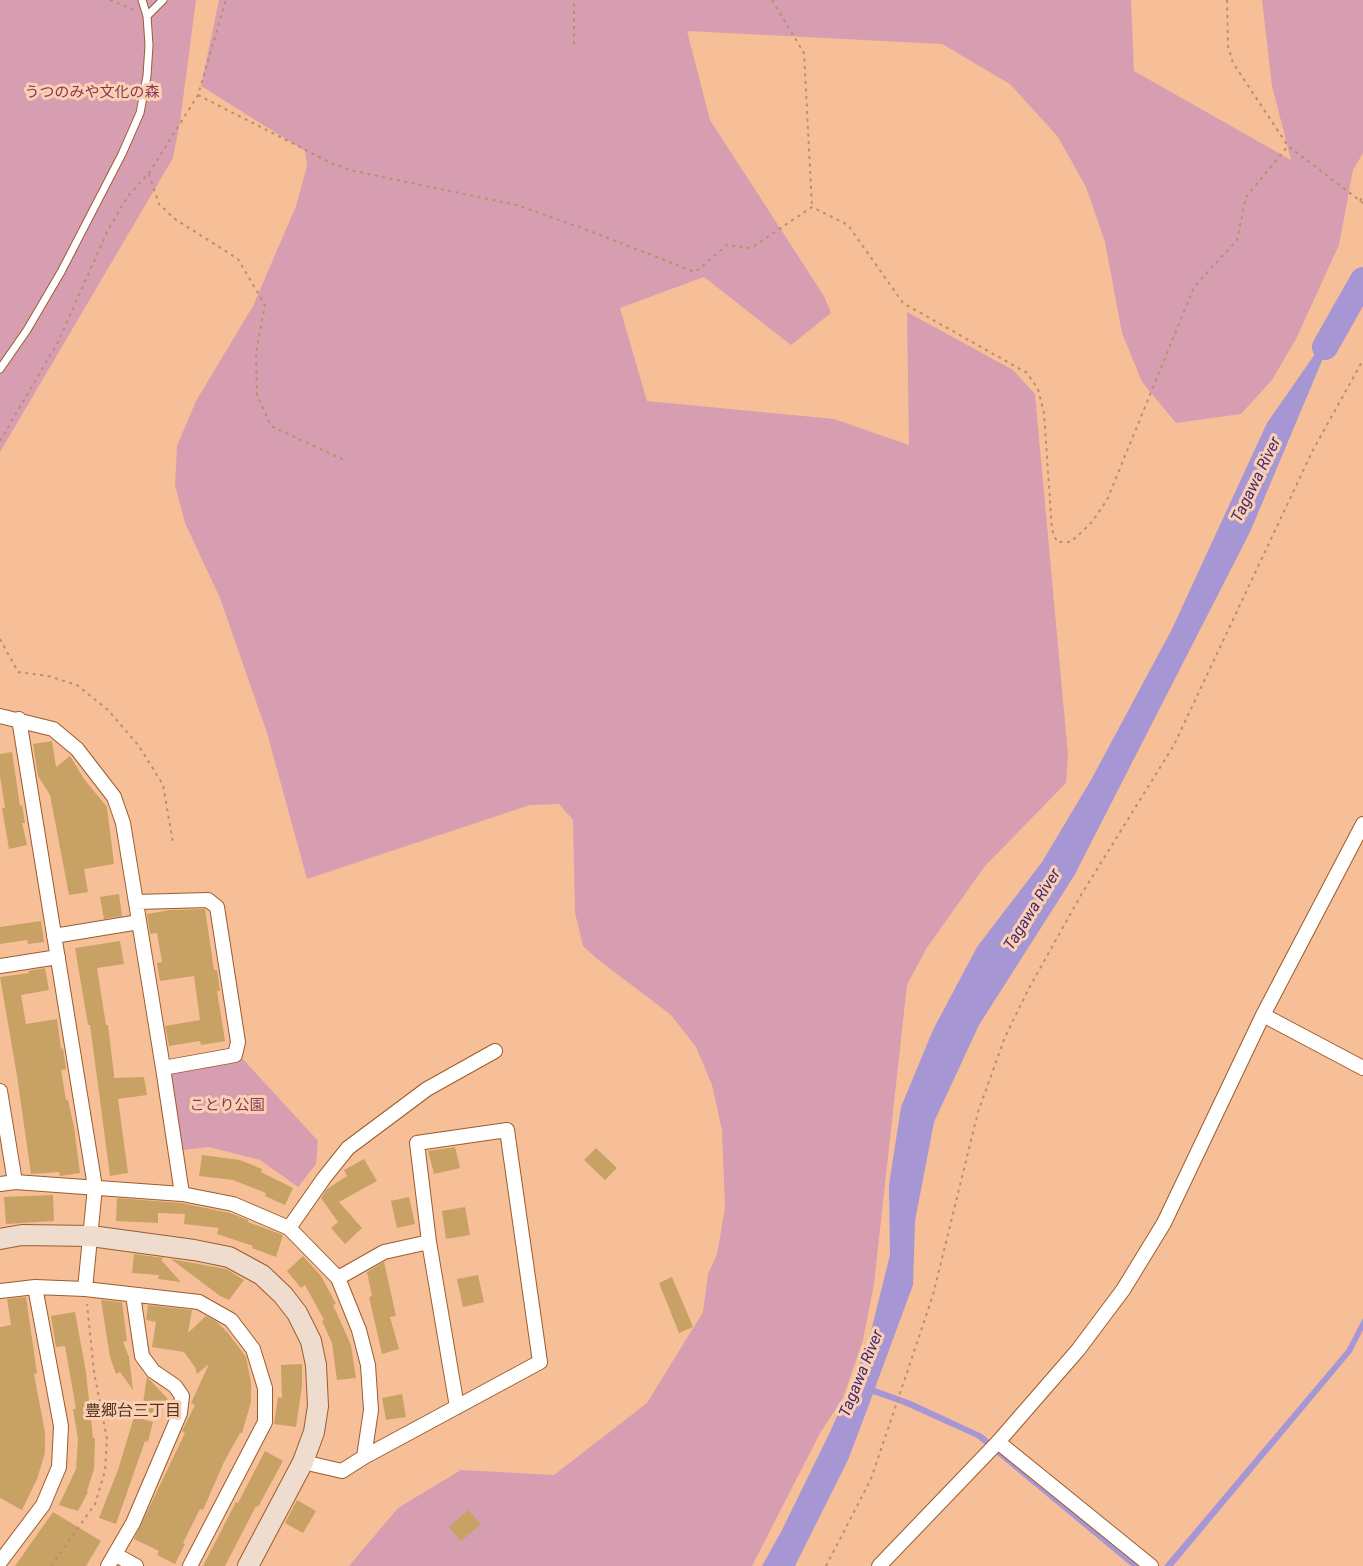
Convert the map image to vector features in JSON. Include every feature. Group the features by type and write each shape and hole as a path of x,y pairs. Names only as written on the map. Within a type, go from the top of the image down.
{"street":[{"path":"0,716 53,729 77,749 114,797 123,822 182,1194"},
{"path":"19,719 95,1187 85,1289"},
{"path":"879,1566 998,1442 1078,1350 1129,1280 1164,1223 1263,1015 1363,824"},
{"path":"136,902 208,900 217,907 238,1042 235,1055 163,1068"},
{"path":"54,936 139,922"},
{"path":"0,966 58,957"},
{"path":"1263,1015 1363,1068"},
{"path":"289,1228 348,1148 427,1089 495,1051"},
{"path":"0,1091 15,1182"},
{"path":"303,1462 342,1471 540,1362 507,1130 417,1143 429,1242 457,1407"},
{"path":"0,1184 15,1182 182,1194 234,1204 289,1228 338,1278 359,1330 368,1365 371,1410 364,1457"},
{"path":"0,1239 22,1235 91,1236 230,1257 262,1275 283,1295 297,1313 311,1341 316,1365 318,1406 315,1423 303,1462 248,1566"},
{"path":"338,1278 384,1252 429,1242"},
{"path":"0,1562 43,1505 59,1467 61,1426 35,1287"},
{"path":"0,1291 35,1287 85,1289 199,1302 231,1320 253,1349 265,1388 265,1422 190,1566"},
{"path":"133,1294 142,1356 153,1371 175,1386 182,1396 180,1413 133,1523 112,1561 136,1566"},
{"path":"998,1442 1151,1566"}],"lane":[{"path":"0,369 27,330 61,272 122,154 140,113 147,76 149,45 147,16 141,0"},
{"path":"147,16 163,0"}],"path":[{"path":"110,0 147,16"},
{"path":"0,441 58,342 108,230 128,196 149,173 198,94 226,0"},
{"path":"574,0 574,44"},
{"path":"772,0 804,53 812,207"},
{"path":"1227,0 1228,46 1233,63 1288,146 1361,202 1363,196"},
{"path":"198,94 331,164 354,171 517,205 582,228 694,273 727,245 751,248 812,207"},
{"path":"812,207 848,225 903,303 1028,374 1038,389 1044,413 1052,530 1057,542 1071,542 1092,522 1107,500 1194,287 1237,240 1246,197 1288,146"},
{"path":"149,173 159,204 175,219 238,259 265,305 256,352 257,396 271,426 344,459"},
{"path":"826,1566 871,1479 892,1417 933,1295 978,1112 1005,1037 1028,990 1081,895 1174,745 1303,471 1363,360"},
{"path":"0,639 18,672 48,676 77,685 108,710 139,746 163,785 173,843"},
{"path":"51,1566 95,1504 105,1471 108,1439 94,1372 85,1289"}],"green space":[{"name":"うつのみや文化の森","path":"0,0 196,0 173,158 0,452"},
{"path":"219,0 1131,0 1134,71 1291,160 1272,86 1262,0 1363,0 1363,153 1353,170 1339,245 1296,339 1272,380 1241,414 1176,423 1142,382 1122,333 1105,242 1086,187 1058,137 1010,84 942,44 687,31 710,120 824,296 831,313 791,345 704,277 620,308 647,401 834,419 909,445 907,312 1013,370 1035,394 1068,755 1066,783 985,866 926,949 907,985 874,1284 863,1340 843,1398 820,1433 752,1566 349,1566 398,1508 461,1470 554,1475 647,1403 703,1312 708,1274 717,1254 725,1208 722,1130 712,1085 696,1047 671,1015 583,946 575,913 573,820 559,804 530,805 307,879 267,733 220,598 185,523 175,485 177,446 196,401 253,306 296,206 307,166 305,151 201,86"},
{"name":"ことり公園","path":"242,1058 318,1141 316,1164 298,1187 260,1160 209,1147 183,1150 168,1071"}],"water":[{"path":"1340,318 1250,532 1074,876 979,1025 934,1122 915,1221 913,1285 875,1388 911,1401 982,1434 1140,1566 1131,1566 977,1438 904,1405 873,1394 848,1460 795,1566 762,1566 831,1430 867,1347 890,1255 889,1185 901,1107 933,1030 977,947 1042,862 1091,780 1172,629 1267,423"},
{"path":"1363,1318 1363,1330 1352,1352 1173,1566 1164,1566 1347,1349"}],"building":[{"path":"52,741 56,767 70,756 84,779 107,807 114,864 84,869 88,892 69,895 50,795 38,776 33,744"},
{"path":"12,752 27,845 9,849 2,808 5,808 0,776 0,754"},
{"path":"119,894 122,916 104,919 100,897"},
{"path":"205,909 214,970 217,970 220,991 217,991 225,1041 201,1045 200,1041 169,1046 165,1026 200,1020 194,976 160,981 157,963 162,962 157,933 150,934 147,914 170,910"},
{"path":"41,921 44,942 28,944 27,940 0,944 0,927"},
{"path":"120,941 124,964 97,968 106,1025 108,1025 114,1078 144,1077 147,1095 118,1099 128,1173 110,1176 90,1025 88,1025 75,948"},
{"path":"45,968 49,990 21,995 26,1024 57,1019 66,1069 61,1070 74,1127 80,1173 60,1176 59,1172 31,1174 0,977"},
{"path":"455,1147 460,1168 434,1174 428,1151"},
{"path":"596,1148 617,1168 605,1180 584,1160"},
{"path":"202,1155 240,1160 262,1169 261,1172 293,1188 285,1205 265,1196 266,1193 233,1180 199,1176"},
{"path":"364,1159 377,1181 339,1202 362,1228 345,1244 331,1228 338,1222 321,1198 327,1189 347,1176 344,1170"},
{"path":"53,1195 54,1221 6,1224 4,1197"},
{"path":"409,1197 415,1224 397,1228 391,1201"},
{"path":"117,1198 181,1203 230,1213 283,1235 276,1257 252,1248 253,1246 217,1234 219,1228 184,1224 185,1214 158,1213 158,1223 116,1221"},
{"path":"465,1207 470,1235 446,1239 442,1211"},
{"path":"134,1254 164,1258 161,1260 181,1282 158,1279 159,1275 132,1273"},
{"path":"303,1256 321,1276 336,1304 333,1305 351,1345 356,1378 337,1380 332,1343 322,1321 324,1320 305,1285 301,1288 287,1271"},
{"path":"171,1259 226,1269 244,1280 229,1300 220,1296"},
{"path":"384,1262 396,1316 390,1317 399,1349 382,1354 369,1297 372,1296 367,1272"},
{"path":"478,1275 484,1302 463,1307 457,1279"},
{"path":"672,1277 693,1327 679,1333 659,1283"},
{"path":"26,1297 37,1373 34,1374 45,1432 45,1453 37,1479 22,1510 0,1498 0,1327 11,1325 7,1299"},
{"path":"101,1300 122,1302 127,1341 123,1342 129,1357 133,1390 120,1372 116,1374 110,1357"},
{"path":"148,1305 192,1310 188,1333 206,1316 217,1322 246,1357 251,1383 251,1402 242,1433 224,1462 203,1510 200,1509 183,1543 185,1544 175,1564 157,1555 159,1551 134,1539 185,1433 182,1431 195,1405 191,1403 209,1364 197,1374 195,1367 184,1352 152,1347 156,1322 146,1320"},
{"path":"75,1312 86,1372 93,1438 95,1438 94,1469 88,1492 78,1511 59,1505 76,1469 78,1439 73,1409 76,1409 65,1346 56,1347 51,1316"},
{"path":"302,1364 302,1386 296,1427 274,1424 278,1397 282,1398 281,1365"},
{"path":"147,1377 168,1399 150,1414 143,1403"},
{"path":"402,1394 406,1417 386,1420 382,1398"},
{"path":"134,1417 153,1422 148,1442 145,1441 116,1524 99,1518 118,1470"},
{"path":"265,1451 283,1461 258,1507 256,1506 225,1566 203,1566 236,1502 238,1503"},
{"path":"297,1500 316,1511 303,1533 285,1523"},
{"path":"468,1510 481,1524 461,1541 449,1527"},
{"path":"53,1512 101,1541 86,1566 15,1566"}],"waterway":[{"name":"Tagawa River","path":"1325,347 1363,280"}],"district":[{"name":"豊郷台三丁目","path":"133,1412"}]}
